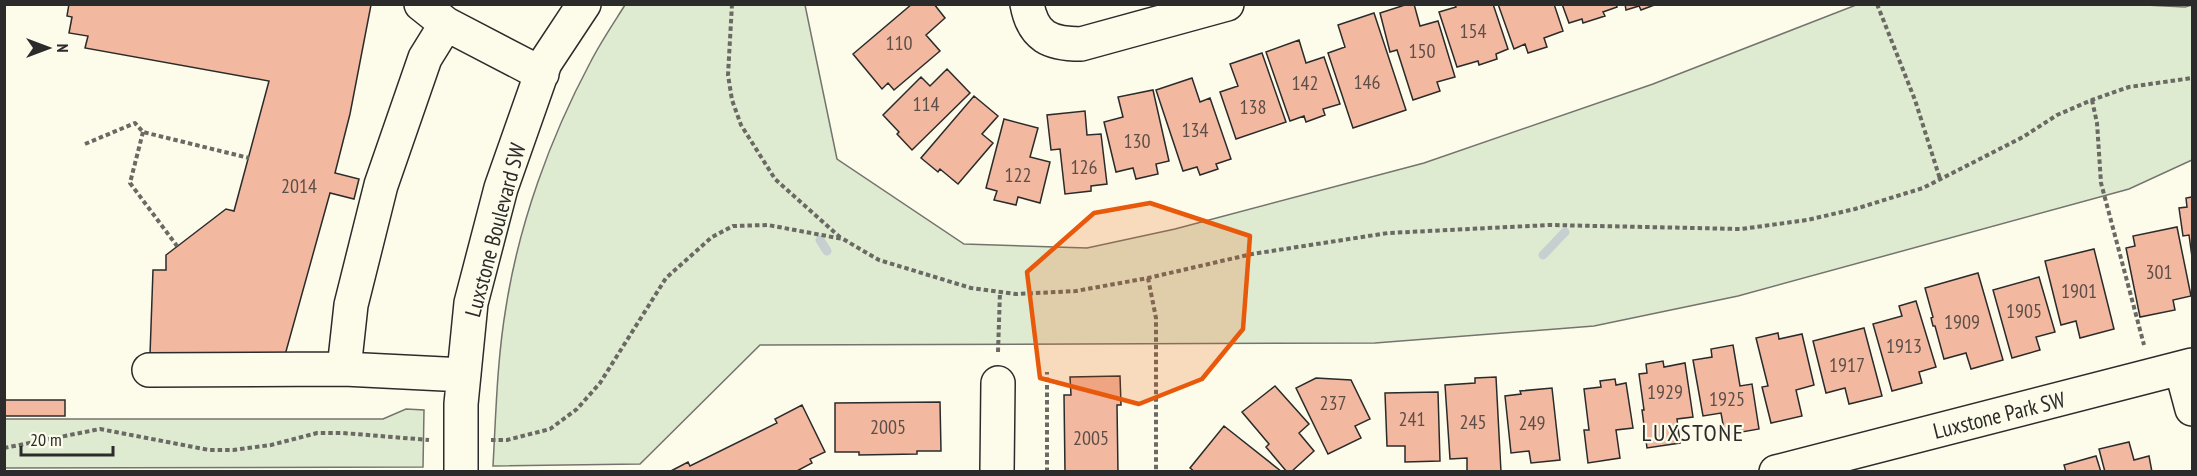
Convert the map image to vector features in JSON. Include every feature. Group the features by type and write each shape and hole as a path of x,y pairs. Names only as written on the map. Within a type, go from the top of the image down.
{"street":[{"name":"Luxstone Boulevard SW","path":"460,456 464,375 471,303 501,188 545,63 584,4"},
{"path":"1027,4 1034,27 1045,38 1062,44 1081,44 1227,4"},
{"path":"344,369 351,305 381,185 425,58 433,14 542,74"},
{"path":"149,370 344,369 464,375"},
{"path":"2176,370 2193,409"},
{"name":"Luxstone Park SW","path":"1776,471 2176,370"},
{"path":"997,471 998,383"}],"path":[{"path":"732,4 728,75 732,100 741,125 776,179 843,239 879,260 971,288 1016,294 1076,291 1148,278 1252,254 1388,233 1550,225 1741,229 1807,220 1855,209 1923,188 2023,137 2057,116 2092,100 2129,87 2193,78"},
{"path":"1877,4 1915,100 1940,179"},
{"path":"2092,100 2097,123 2101,183 2176,370"},
{"path":"85,144 135,123 143,132 249,158"},
{"path":"143,132 130,183 177,246"},
{"path":"4,448 100,429 209,450 233,450 271,445 317,433 343,433 420,440 460,456 507,440 550,429 578,409 600,383 666,278 712,237 733,226 768,225 843,239"},
{"path":"1148,278 1156,318 1156,471"},
{"path":"998,351 1000,292"},
{"path":"1047,372 1047,471"}],"highlighted area":[{"path":"1150,203 1250,236 1243,329 1202,379 1139,404 1040,378 1027,272 1094,213"}],"green space":[{"path":"625,5 805,5 837,159 964,244 1087,248 1175,229 1424,163 1653,84 1856,5 2185,7 2192,5 2192,160 2129,189 1738,296 1594,326 1375,343 760,345 640,464 493,466 503,327 519,244 538,182 562,121 598,48"},
{"path":"406,409 424,410 423,467 5,468 5,419 383,419"}],"building":[{"path":"69,4 371,5 350,114 335,173 359,179 354,199 330,193 285,355 150,355 153,270 166,270 166,255 226,209 234,211 269,81 85,48 88,36 69,33 72,17 67,16"},
{"path":"912,4 934,4 945,18 926,35 940,51 894,90 888,83 882,89 853,54"},
{"path":"1414,4 1420,26 1438,21 1455,77 1437,82 1440,91 1413,100 1397,50 1390,52 1380,13"},
{"path":"1455,4 1493,4 1508,49 1496,54 1497,59 1479,65 1478,61 1457,67 1439,12 1456,7"},
{"path":"1498,4 1554,4 1563,31 1544,38 1547,47 1528,53 1525,44 1514,49"},
{"path":"1562,4 1616,4 1617,7 1603,12 1605,16 1583,23 1582,19 1569,23"},
{"path":"1625,4 1657,4 1641,10 1639,6 1626,10"},
{"path":"1374,13 1406,110 1353,128 1328,53 1345,47 1338,25"},
{"path":"1299,40 1306,63 1324,57 1340,104 1323,109 1325,115 1306,122 1304,116 1290,121 1266,52"},
{"path":"1262,53 1286,122 1236,139 1220,92 1238,86 1230,64"},
{"path":"947,69 970,93 912,150 883,115 921,77 930,86"},
{"path":"1192,78 1200,102 1210,98 1231,159 1216,164 1218,169 1200,175 1197,167 1183,171 1156,90"},
{"path":"1153,90 1169,161 1156,164 1158,174 1136,179 1133,168 1116,172 1104,122 1123,117 1118,97"},
{"path":"974,96 998,116 982,134 993,143 958,184 940,169 938,172 921,158"},
{"path":"1085,111 1087,135 1101,134 1107,184 1091,186 1091,191 1065,194 1060,149 1051,150 1047,115"},
{"path":"1004,119 1038,128 1030,157 1050,162 1040,203 1018,197 1016,205 994,200 997,191 986,188"},
{"path":"2192,197 2192,257 2189,235 2183,236 2179,208 2187,207 2186,198"},
{"path":"2177,227 2191,296 2173,300 2175,310 2140,317 2126,248 2135,246 2133,236"},
{"path":"2094,249 2114,329 2080,338 2076,321 2061,325 2045,261"},
{"path":"1978,273 2003,360 1971,369 1966,353 1944,359 1935,326 1933,326 1931,318 1933,317 1925,288"},
{"path":"2039,277 2055,332 2036,337 2040,350 2012,358 1993,290"},
{"path":"1916,301 1936,367 1919,372 1922,383 1892,391 1873,324 1902,316 1899,306"},
{"path":"1864,328 1882,396 1849,404 1845,388 1826,393 1813,341"},
{"path":"1778,333 1779,339 1802,334 1814,385 1796,390 1802,416 1771,423 1762,387 1768,386 1756,338"},
{"path":"1733,345 1740,386 1752,384 1759,429 1725,435 1721,413 1703,416 1693,360 1712,357 1711,349"},
{"path":"1663,361 1664,367 1685,363 1693,417 1677,419 1680,443 1647,448 1639,374 1647,373 1646,364"},
{"path":"1120,376 1121,405 1117,405 1118,472 1065,472 1064,395 1071,395 1070,377"},
{"path":"1496,377 1501,472 1467,472 1467,458 1450,459 1445,385 1475,383 1475,378"},
{"path":"1316,378 1351,380 1370,419 1355,426 1361,438 1328,454 1296,388"},
{"path":"1615,379 1616,385 1626,383 1633,428 1616,430 1620,458 1588,463 1584,430 1589,430 1584,389 1601,387 1600,381"},
{"path":"1275,386 1309,424 1299,433 1314,451 1291,472 1287,472 1266,447 1269,444 1242,412"},
{"path":"1552,388 1560,460 1531,463 1529,451 1511,453 1505,396 1521,394 1520,391"},
{"path":"1438,392 1440,461 1405,462 1405,446 1387,446 1385,393"},
{"path":"4,400 65,400 65,416 4,416"},
{"path":"940,402 941,451 917,451 917,454 859,455 859,452 835,452 835,403"},
{"path":"802,405 825,452 810,459 812,463 795,472 669,472 688,462 690,466 777,423 775,419"},
{"path":"1224,426 1282,472 1195,472 1190,468"},
{"path":"2129,442 2134,460 2149,456 2152,472 2105,472 2099,449"},
{"path":"2096,456 2101,472 2066,472 2064,465"}],"waterway":[{"path":"1543,255 1565,232"},
{"path":"820,240 827,251"}],"district":[{"name":"LUXSTONE","path":"1693,432"}]}
